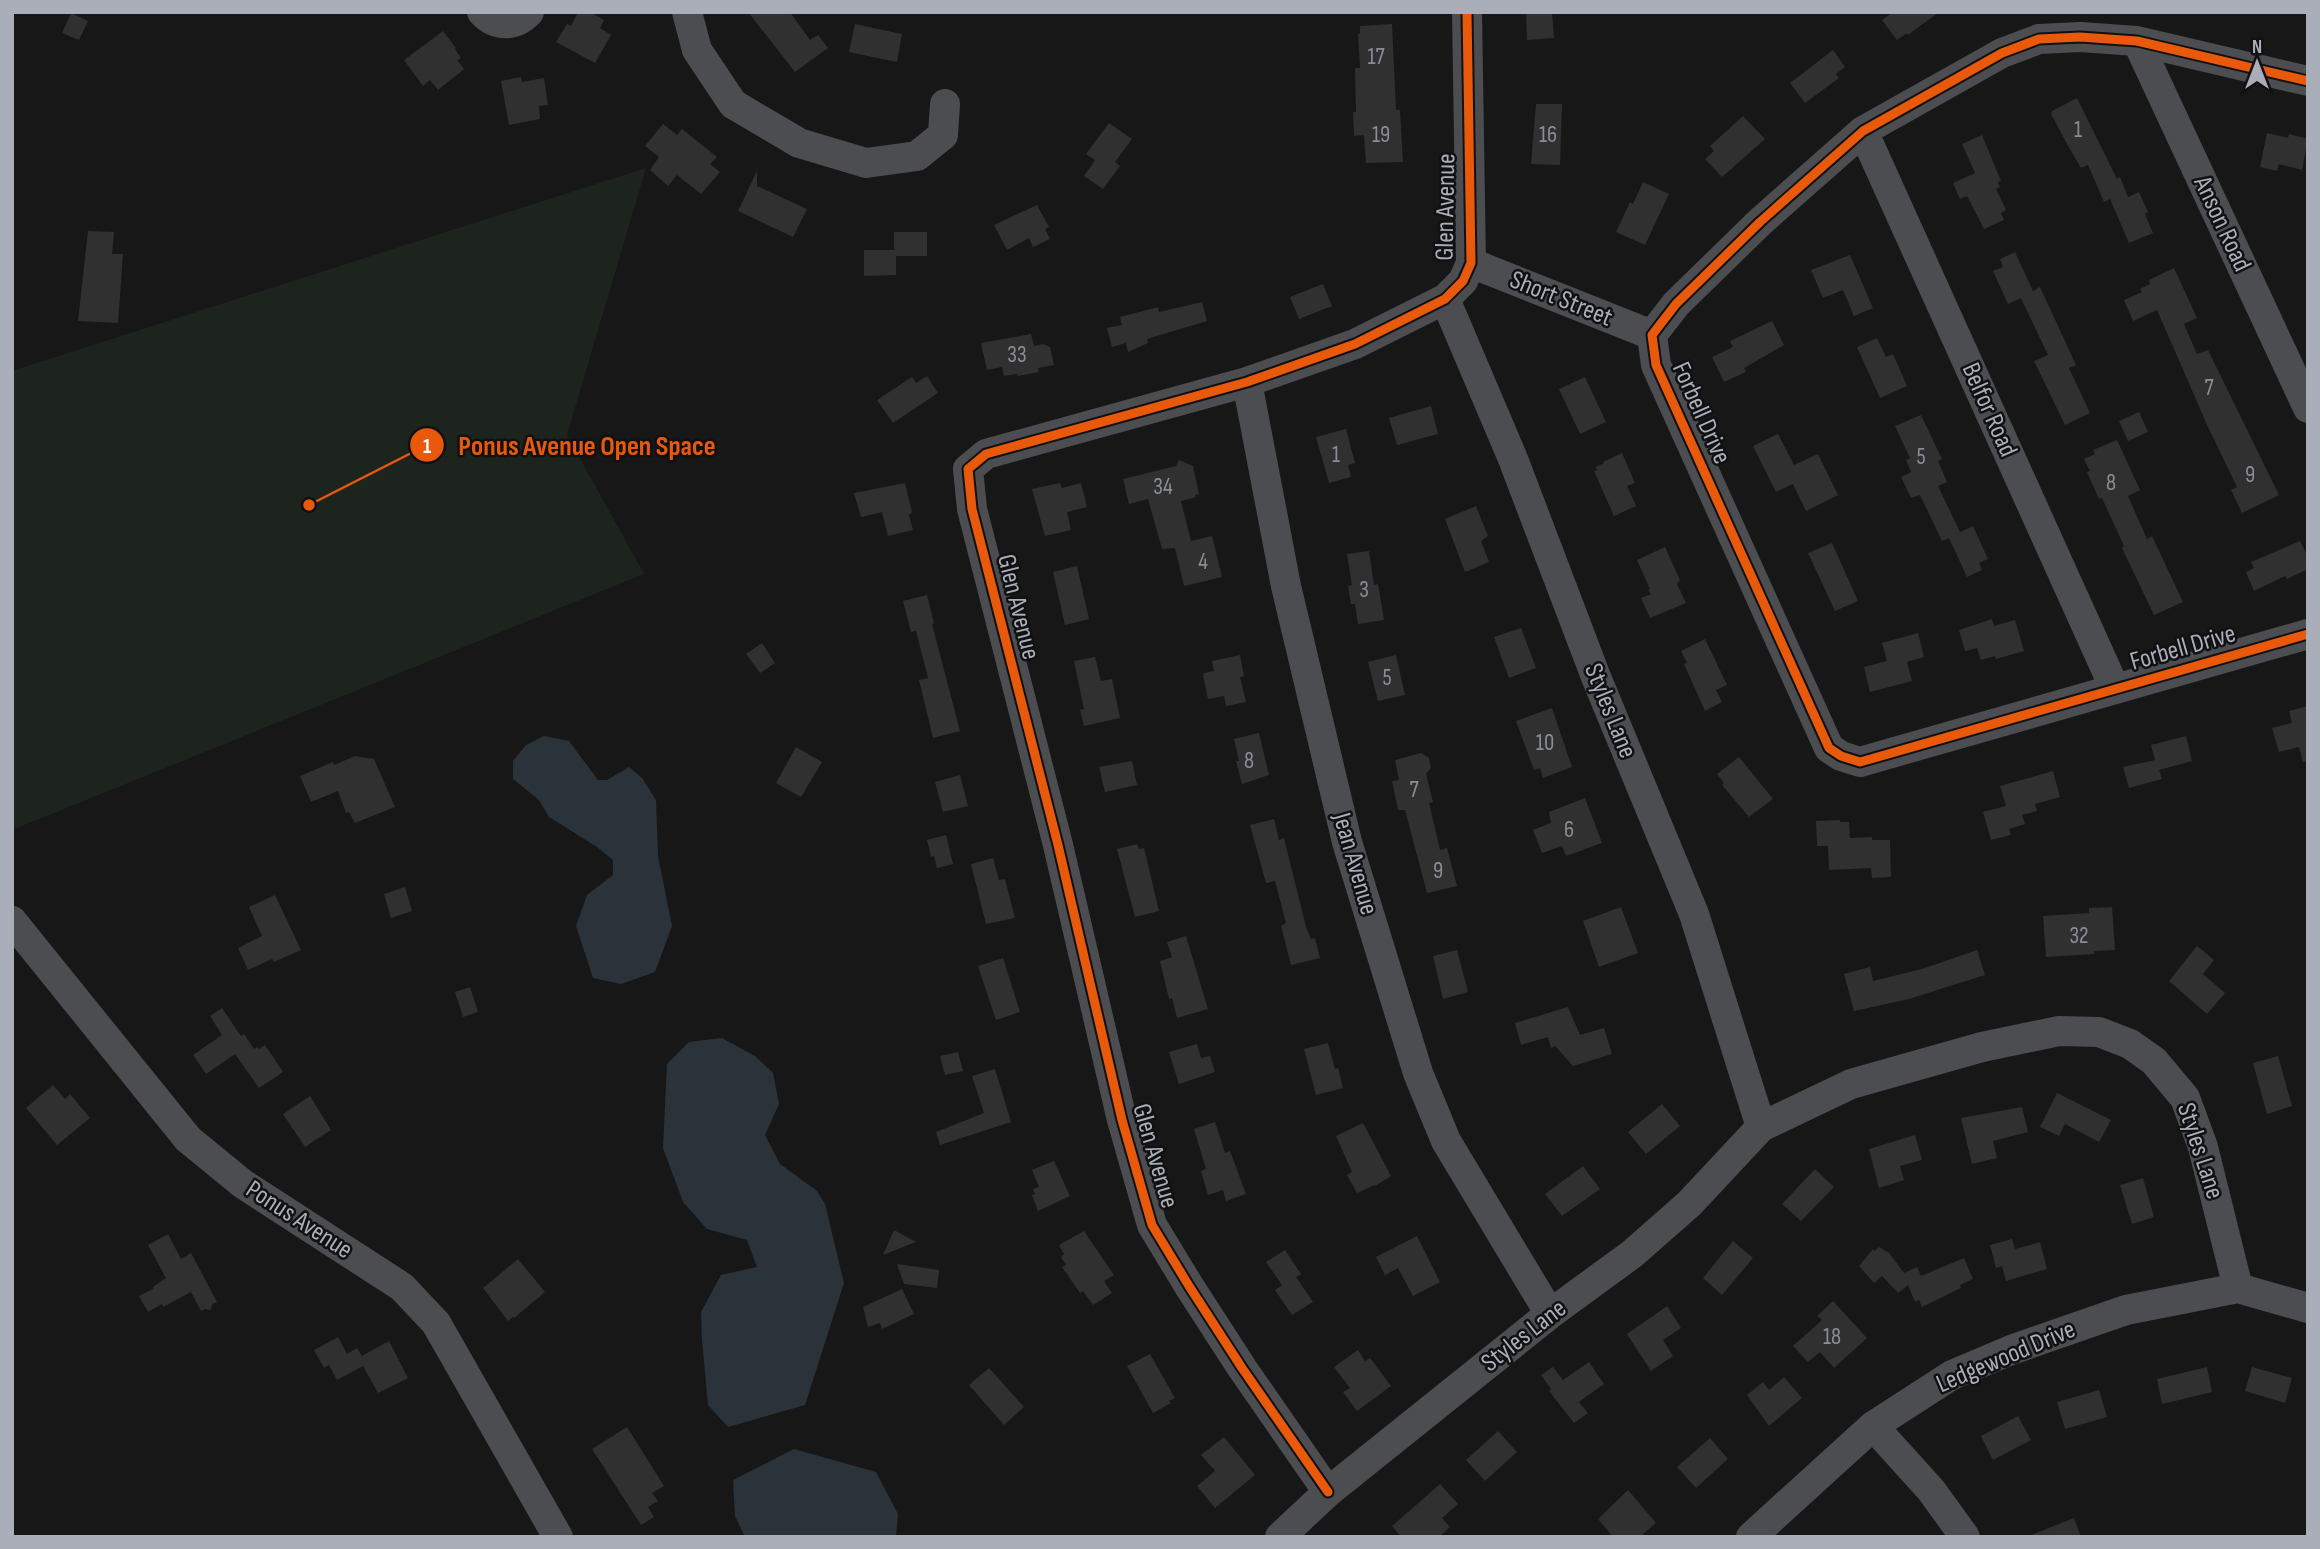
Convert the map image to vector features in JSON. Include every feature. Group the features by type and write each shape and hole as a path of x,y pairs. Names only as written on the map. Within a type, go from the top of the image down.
{"street":[{"path":"482,12 493,21 505,23 521,19 529,12"},
{"path":"687,12 697,50 733,104 799,143 866,163 917,156 943,135 945,104"},
{"name":"Glen Avenue","path":"1328,1492 1242,1368 1152,1225 1122,1120 1058,845 972,509 968,469 986,454 1247,382 1355,344 1445,299 1463,281 1471,262 1467,12"},
{"name":"Forbell Drive","path":"2308,81 2137,41 2080,37 2039,38 2002,53 1863,131 1760,222 1676,304 1652,335 1656,365 1829,748 1841,756 1860,762 2308,634"},
{"name":"Anson Road","path":"2137,41 2308,408"},
{"name":"Belfor Road","path":"1863,131 2115,689"},
{"name":"Short Street","path":"1471,262 1652,335"},
{"name":"Styles Lane","path":"1445,299 1513,459 1596,677 1694,914 1761,1127"},
{"name":"Jean Avenue","path":"1247,382 1286,586 1347,842 1418,1073 1446,1141 1550,1314"},
{"name":"Ponus Avenue","path":"12,921 188,1139 243,1184 402,1287 423,1307 436,1323 558,1537"},
{"name":"Styles Lane","path":"1280,1537 1328,1492 1550,1314 1632,1254 1689,1204 1761,1127 1850,1084 1982,1047 2059,1031 2099,1032 2130,1044 2154,1061 2185,1098 2203,1147 2238,1287"},
{"name":"Ledgewood Drive","path":"1751,1537 1872,1426 1952,1376 2011,1350 2126,1310 2238,1287 2308,1308"},
{"path":"1872,1426 1931,1490 1965,1537"}],"shaded area":[{"path":"646,168 567,435 644,574 12,830 12,371"},
{"path":"544,736 569,741 598,780 607,780 629,767 642,778 656,800 658,856 672,926 655,972 621,984 593,978 576,926 587,895 613,875 613,860 549,817 539,800 513,779 513,761 526,745"},
{"path":"722,1038 755,1056 773,1073 779,1104 765,1135 780,1164 817,1191 825,1204 844,1283 805,1405 728,1427 708,1405 701,1312 721,1275 757,1267 747,1240 707,1229 683,1202 663,1148 667,1064 689,1042"},
{"path":"794,1449 876,1472 898,1514 896,1537 745,1537 735,1516 733,1480"}],"building":[{"path":"578,12 590,12 604,20 600,28 611,35 595,63 556,42 567,24 571,26"},
{"path":"748,12 790,12 810,40 818,35 828,48 795,72"},
{"path":"1526,12 1552,12 1554,38 1527,40"},
{"path":"1893,12 1939,12 1897,40 1882,20"},
{"path":"71,13 88,21 79,40 62,33"},
{"path":"855,24 902,34 897,62 849,52"},
{"path":"1392,24 1396,110 1400,110 1403,162 1366,163 1364,135 1354,136 1355,68 1360,68 1358,34 1360,26"},
{"path":"443,31 456,48 461,58 457,60 464,69 438,90 430,80 423,86 404,60"},
{"path":"1833,50 1845,67 1836,74 1839,78 1805,103 1790,83"},
{"path":"521,77 522,82 544,78 548,105 539,106 540,119 509,125 501,81"},
{"path":"2077,98 2128,197 2139,192 2153,233 2129,243 2110,199 2104,202 2088,165 2081,168 2067,144 2051,114"},
{"path":"1536,104 1562,104 1560,165 1531,164"},
{"path":"1743,116 1765,139 1722,177 1705,159 1714,151 1710,146"},
{"path":"1109,123 1132,139 1115,162 1120,166 1103,189 1084,176 1095,160 1086,154"},
{"path":"663,124 677,135 682,129 717,157 710,164 720,172 701,194 677,175 668,186 650,170 659,157 645,146"},
{"path":"2267,133 2288,138 2289,134 2308,139 2302,170 2279,164 2277,171 2260,167"},
{"path":"1982,135 2001,181 1998,182 2000,187 1996,189 2006,210 2001,213 2004,220 1984,229 1967,196 1960,199 1953,183 1975,173 1962,144"},
{"path":"757,171 757,186 807,209 793,237 738,211"},
{"path":"1643,182 1669,194 1645,245 1616,232"},
{"path":"1037,205 1049,227 1045,229 1050,239 1033,247 1029,238 1007,250 994,225"},
{"path":"88,231 114,232 112,254 123,254 118,323 78,321"},
{"path":"894,232 927,232 927,256 896,256 896,275 864,276 864,250 894,250"},
{"path":"2015,252 2033,291 2040,287 2076,365 2069,368 2090,413 2065,425 2034,361 2048,355 2021,298 2008,304 1993,271 2003,267 2000,259"},
{"path":"1850,255 1873,308 1854,316 1843,290 1823,298 1811,270"},
{"path":"2174,268 2197,318 2184,324 2197,354 2208,350 2279,495 2242,513 2231,490 2237,487 2157,310 2133,321 2124,300 2142,292 2140,289 2150,284 2149,280"},
{"path":"1323,284 1332,306 1299,319 1290,297"},
{"path":"1202,302 1207,321 1147,339 1148,343 1128,352 1126,343 1112,347 1107,328 1122,325 1120,317 1158,307 1159,312"},
{"path":"1772,321 1784,345 1744,368 1746,372 1724,382 1712,357 1733,347 1730,341"},
{"path":"1031,334 1034,346 1043,344 1050,347 1054,365 1038,368 1039,372 1018,376 1004,376 1002,367 987,370 981,343"},
{"path":"1877,338 1886,357 1893,354 1907,386 1880,398 1857,347"},
{"path":"927,376 938,393 893,423 877,400 912,377 916,383"},
{"path":"1585,377 1606,422 1580,434 1559,389"},
{"path":"1431,406 1438,434 1397,445 1389,418"},
{"path":"2139,412 2148,432 2128,441 2119,421"},
{"path":"1921,415 1942,459 1938,461 1947,482 1938,486 1960,532 1952,536 1973,526 1988,559 1979,563 1982,570 1967,577 1949,538 1942,541 1920,495 1911,498 1901,477 1911,472 1906,460 1910,458 1895,426"},
{"path":"1346,429 1355,463 1348,465 1351,477 1329,483 1316,437"},
{"path":"1778,434 1794,465 1818,454 1838,495 1806,511 1793,484 1776,492 1753,446"},
{"path":"2117,440 2140,490 2128,496 2147,539 2152,536 2183,602 2154,615 2102,498 2099,499 2084,459 2095,454 2093,450"},
{"path":"1622,453 1635,483 1627,486 1636,506 1614,516 1594,471 1603,462"},
{"path":"1179,460 1193,466 1199,494 1181,501 1191,541 1212,536 1222,577 1184,586 1175,548 1162,549 1148,499 1129,504 1123,479 1176,466"},
{"path":"905,483 913,530 888,536 882,512 861,517 854,493"},
{"path":"1060,483 1062,488 1081,483 1087,507 1067,512 1071,530 1045,536 1032,489"},
{"path":"1476,506 1488,536 1481,541 1489,562 1465,572 1445,519"},
{"path":"2300,541 2308,557 2308,569 2287,579 2285,576 2254,591 2246,572 2254,568 2251,562"},
{"path":"1832,543 1858,601 1835,611 1808,553"},
{"path":"1665,547 1680,580 1677,584 1686,603 1650,618 1641,598 1651,594 1648,590 1650,589 1637,560"},
{"path":"1369,551 1374,585 1378,584 1384,620 1358,624 1355,604 1351,604 1348,586 1352,585 1347,554"},
{"path":"1077,566 1089,619 1065,625 1053,572"},
{"path":"927,595 960,731 933,738 919,680 928,678 916,631 911,632 903,601"},
{"path":"1992,619 1994,626 2015,620 2024,651 1981,660 1977,648 1965,651 1959,630"},
{"path":"1521,628 1536,668 1509,678 1494,637"},
{"path":"1918,633 1924,657 1907,662 1912,681 1870,692 1864,667 1887,661 1882,643"},
{"path":"1705,639 1727,685 1716,690 1722,702 1705,711 1681,651"},
{"path":"762,643 775,663 760,673 746,654"},
{"path":"1240,655 1244,676 1240,677 1246,702 1226,706 1224,696 1208,699 1203,676 1204,673 1214,671 1212,661"},
{"path":"1396,655 1405,695 1378,701 1368,662"},
{"path":"1095,657 1101,681 1112,679 1120,718 1084,726 1080,710 1084,709 1074,661"},
{"path":"2308,706 2308,761 2303,762 2299,747 2279,752 2272,728 2292,723 2289,711"},
{"path":"1552,708 1572,767 1543,778 1540,768 1534,770 1516,721"},
{"path":"1259,733 1269,775 1242,784 1234,739"},
{"path":"2186,736 2192,761 2159,770 2162,779 2129,788 2123,767 2155,760 2151,745"},
{"path":"796,747 822,762 801,797 776,783"},
{"path":"1421,753 1429,758 1431,768 1426,774 1433,802 1429,803 1440,850 1447,848 1457,886 1427,893 1405,810 1398,810 1392,781 1399,780 1395,760"},
{"path":"355,756 374,759 395,807 355,823 349,812 346,813 338,791 311,802 300,776"},
{"path":"1739,757 1773,799 1749,817 1722,785 1724,783 1717,774"},
{"path":"1132,761 1137,785 1105,792 1099,767"},
{"path":"2053,771 2060,797 2035,804 2037,811 2022,815 2025,824 2009,829 2011,835 1991,840 1983,812 2006,806 2000,786"},
{"path":"960,775 968,806 943,812 935,782"},
{"path":"1585,798 1602,843 1566,856 1562,846 1542,853 1533,830 1551,823 1549,812"},
{"path":"1274,819 1279,840 1284,838 1306,927 1311,939 1315,938 1320,958 1291,965 1281,926 1286,923 1275,881 1266,883 1250,825"},
{"path":"1816,821 1849,822 1850,838 1890,840 1891,877 1872,878 1871,868 1829,870 1828,846 1817,846"},
{"path":"946,835 953,864 937,868 927,840"},
{"path":"1137,844 1139,849 1144,848 1159,911 1135,917 1117,849"},
{"path":"993,858 999,880 1005,879 1015,918 986,924 971,864"},
{"path":"405,887 412,911 391,918 384,894"},
{"path":"275,895 301,950 248,970 238,948 262,936 249,907"},
{"path":"1621,907 1638,953 1599,967 1583,921"},
{"path":"2112,907 2115,950 2046,957 2043,916 2089,913 2089,908"},
{"path":"1186,936 1208,1009 1177,1018 1172,998 1169,999 1160,961 1172,957 1167,942"},
{"path":"2197,946 2214,960 2203,974 2225,993 2207,1014 2169,981"},
{"path":"1457,950 1468,992 1443,999 1433,956"},
{"path":"1977,950 1985,975 1909,999 1854,1011 1844,974 1870,967 1873,981 1922,969"},
{"path":"1003,958 1020,1012 996,1020 978,966"},
{"path":"470,987 478,1012 463,1017 455,992"},
{"path":"1568,1007 1580,1035 1604,1028 1612,1054 1573,1066 1555,1046 1551,1048 1548,1037 1521,1045 1515,1023"},
{"path":"222,1008 241,1036 244,1034 254,1049 265,1045 283,1072 259,1088 235,1054 206,1074 193,1055 222,1035 210,1016"},
{"path":"1328,1043 1343,1088 1316,1095 1304,1049"},
{"path":"1197,1044 1201,1058 1210,1056 1215,1072 1179,1084 1169,1052"},
{"path":"958,1052 963,1071 945,1075 940,1056"},
{"path":"2278,1056 2292,1106 2267,1114 2253,1063"},
{"path":"995,1069 1011,1122 940,1145 936,1132 984,1113 972,1076"},
{"path":"53,1085 65,1099 70,1094 90,1118 57,1145 26,1108"},
{"path":"2057,1093 2111,1120 2099,1142 2065,1124 2059,1136 2040,1127"},
{"path":"310,1096 331,1130 305,1147 283,1114"},
{"path":"1662,1104 1680,1126 1646,1154 1628,1132"},
{"path":"2022,1107 2028,1132 1993,1141 1997,1158 1972,1164 1961,1118"},
{"path":"1215,1122 1225,1153 1230,1151 1246,1194 1226,1201 1223,1190 1208,1195 1201,1171 1206,1169 1194,1129"},
{"path":"1363,1123 1391,1176 1357,1193 1347,1175 1352,1172 1336,1136"},
{"path":"1915,1135 1922,1160 1900,1166 1904,1180 1879,1188 1869,1149"},
{"path":"1054,1161 1070,1196 1038,1211 1032,1195 1035,1194 1033,1189 1039,1187 1032,1170"},
{"path":"1583,1166 1600,1189 1562,1216 1545,1194"},
{"path":"1815,1169 1834,1187 1801,1221 1782,1204"},
{"path":"2143,1178 2154,1217 2132,1224 2120,1185"},
{"path":"894,1230 916,1242 883,1255"},
{"path":"1084,1231 1114,1275 1104,1281 1112,1293 1093,1305 1083,1291 1080,1293 1062,1267 1066,1265 1059,1245"},
{"path":"168,1234 181,1259 191,1253 217,1302 212,1304 211,1310 201,1311 191,1292 148,1312 139,1296 166,1278 148,1245"},
{"path":"1417,1236 1440,1282 1413,1296 1398,1268 1385,1275 1376,1257"},
{"path":"2012,1239 2015,1249 2040,1242 2047,1269 2006,1281 2002,1266 1996,1268 1990,1245"},
{"path":"1733,1241 1753,1258 1722,1295 1703,1278"},
{"path":"1879,1247 1889,1253 1904,1273 1917,1267 1921,1276 1964,1258 1973,1279 1960,1285 1961,1288 1922,1307 1919,1300 1915,1302 1908,1285 1898,1293 1882,1276 1874,1283 1859,1266 1873,1249 1875,1251"},
{"path":"1285,1250 1301,1274 1296,1277 1313,1302 1292,1315 1275,1290 1282,1285 1266,1262"},
{"path":"518,1259 545,1292 508,1321 483,1288"},
{"path":"897,1264 939,1270 937,1288 904,1284"},
{"path":"902,1289 914,1314 882,1329 880,1323 868,1327 863,1307"},
{"path":"1833,1301 1867,1338 1834,1368 1820,1352 1808,1362 1793,1346 1822,1320 1817,1316"},
{"path":"1667,1306 1681,1328 1663,1340 1673,1356 1651,1371 1627,1334"},
{"path":"338,1337 347,1354 357,1348 362,1356 389,1341 408,1378 378,1393 363,1366 337,1380 329,1365 324,1368 314,1350"},
{"path":"1358,1350 1365,1361 1370,1358 1391,1386 1357,1411 1343,1392 1350,1388 1334,1367"},
{"path":"1150,1354 1175,1398 1153,1413 1127,1366"},
{"path":"1589,1362 1604,1384 1579,1402 1588,1413 1574,1423 1549,1391 1551,1389 1541,1375 1553,1367 1563,1380"},
{"path":"2207,1367 2212,1392 2162,1404 2157,1379"},
{"path":"2252,1367 2292,1378 2285,1403 2245,1391"},
{"path":"989,1368 1024,1407 1004,1425 969,1385"},
{"path":"1784,1377 1802,1398 1769,1426 1747,1395 1763,1382 1769,1390"},
{"path":"2099,1390 2107,1417 2065,1429 2057,1402"},
{"path":"2018,1416 2031,1440 1993,1460 1981,1436"},
{"path":"627,1427 664,1486 652,1493 658,1501 648,1507 654,1517 641,1525 592,1449"},
{"path":"1498,1431 1517,1452 1485,1481 1466,1460"},
{"path":"1224,1437 1255,1475 1215,1508 1197,1486 1215,1471 1201,1455"},
{"path":"1710,1438 1728,1459 1696,1488 1677,1467"},
{"path":"1440,1484 1458,1504 1442,1518 1450,1527 1439,1537 1401,1537 1392,1526"},
{"path":"1628,1490 1656,1523 1640,1537 1613,1537 1598,1519"},
{"path":"2074,1518 2081,1537 2029,1537 2029,1536"}],"cycle path":[{"path":"1328,1492 1242,1368 1152,1225 1122,1120 1058,845 972,509 968,469 986,454 1247,382 1355,344 1445,299 1463,281 1471,263 1467,12"},
{"path":"2308,81 2137,41 2080,37 2039,39 2002,53 1863,131 1760,222 1676,304 1652,335 1656,365 1829,748 1841,756 1860,762 2308,634"}],"place":[{"name":"Ponus Avenue Open Space","path":"309,505"}]}
